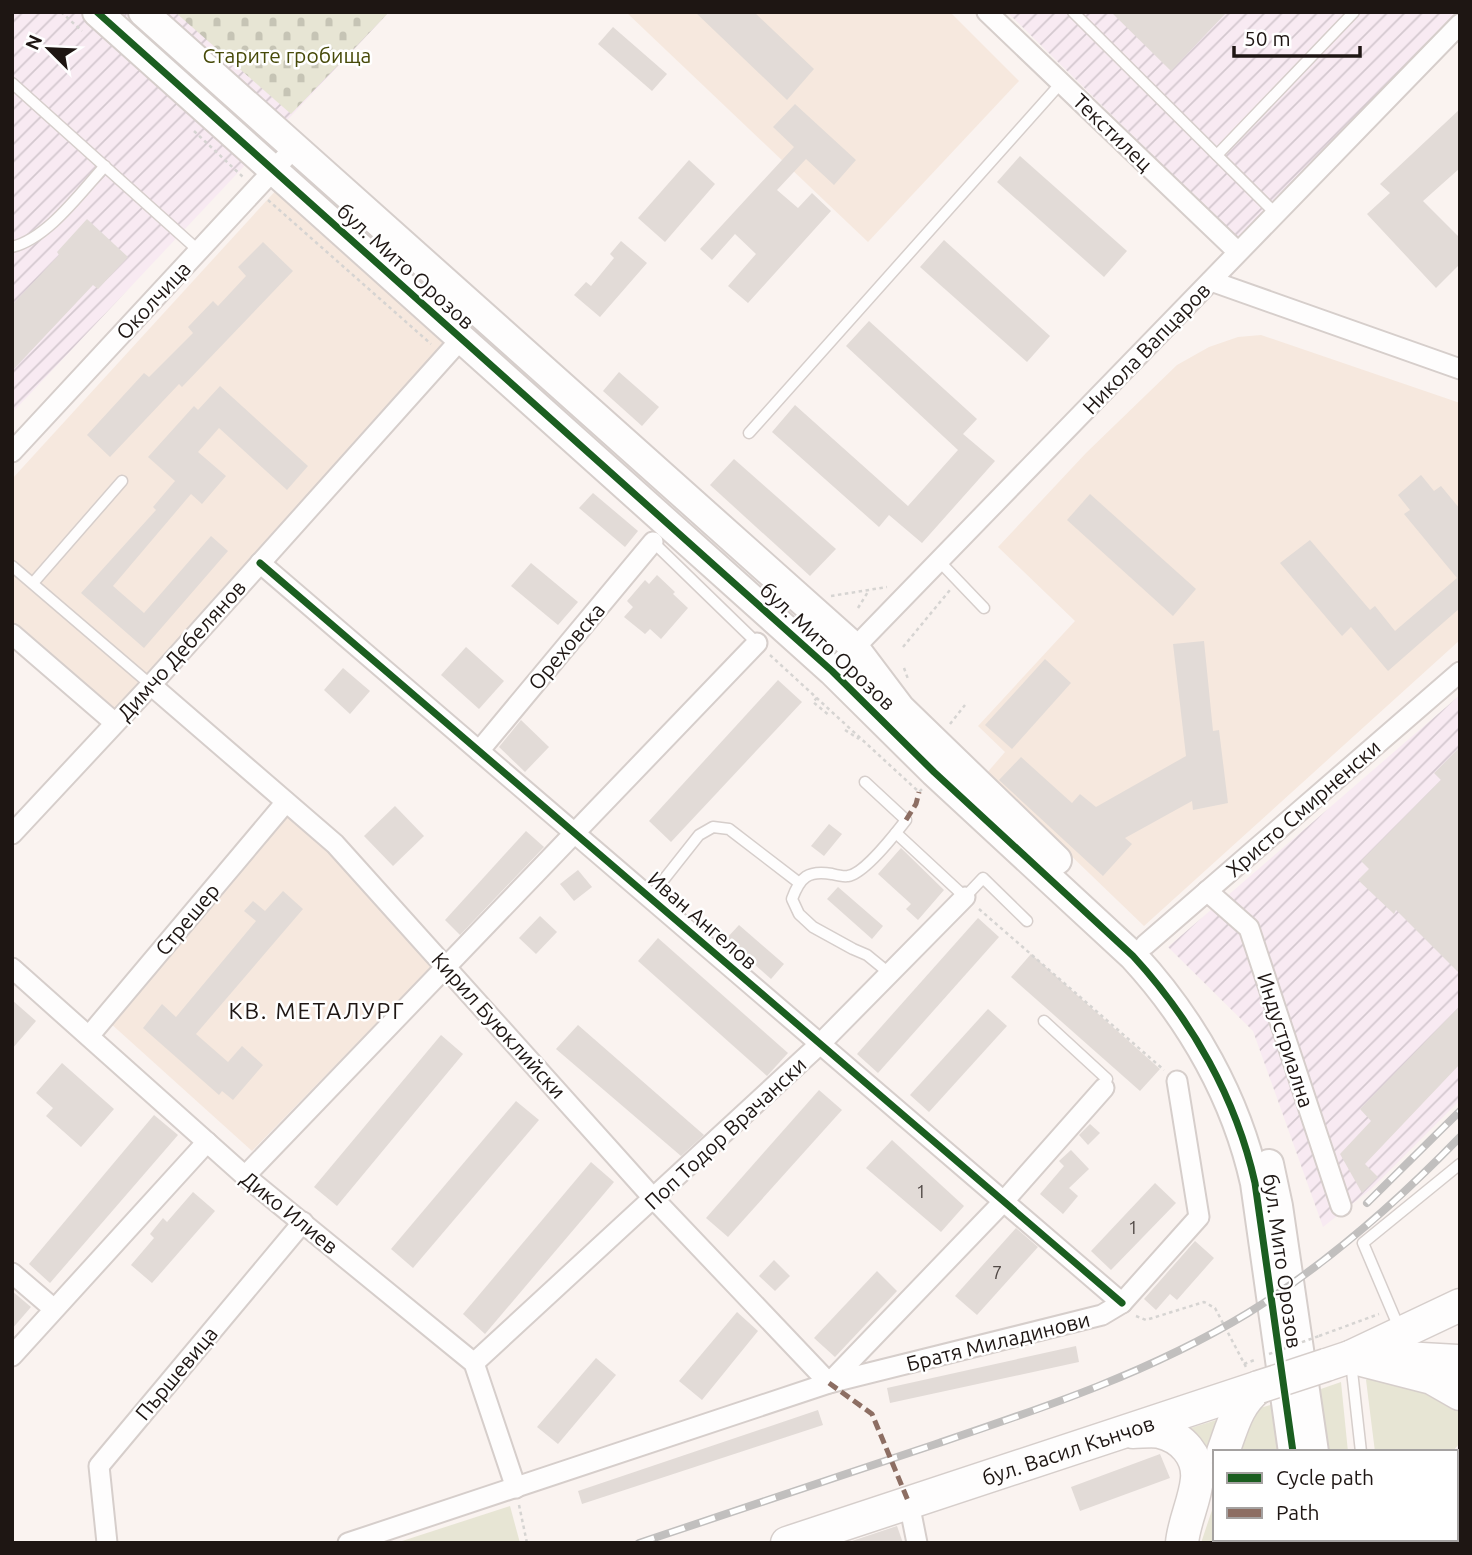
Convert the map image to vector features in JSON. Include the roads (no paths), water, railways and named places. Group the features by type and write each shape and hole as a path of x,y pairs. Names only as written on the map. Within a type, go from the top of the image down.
{"main road":[{"name":"бул. Мито Орозов","path":"97,12 832,671 934,772 1133,956 1174,1003 1192,1032 1236,1119 1247,1149 1256,1193 1293,1450"},
{"name":"бул. Мито Орозов","path":"143,12 854,647 900,708 1146,945 1209,1027 1227,1057 1254,1115 1279,1206 1314,1450"},
{"name":"бул. Васил Кънчов","path":"787,1543 1259,1387 1396,1321 1460,1307"},
{"path":"1458,1362 1452,1354 1450,1339 1460,1307"},
{"name":"бул. Васил Кънчов","path":"1332,1353 1458,1362"},
{"path":"1332,1353 1432,1378 1460,1394"},
{"path":"1224,1450 1241,1406 1259,1387"},
{"path":"1124,1432 1158,1431 1181,1442 1195,1460 1197,1479 1182,1543"},
{"path":"1191,1543 1213,1482"}],"street":[{"name":"Текстилец","path":"987,12 1238,252"},
{"name":"Никола Вапцаров","path":"832,671 1460,24"},
{"name":"Околчица","path":"12,452 294,148"},
{"path":"1210,281 1460,369"},
{"name":"Димчо Дебелянов","path":"12,834 151,685 461,339"},
{"name":"Ореховска","path":"479,751 653,542"},
{"name":"Иван Ангелов","path":"260,563 1122,1303"},
{"path":"12,634 115,723"},
{"path":"245,1176 448,968 757,643"},
{"name":"Христо Смирненски","path":"1146,945 1460,672"},
{"name":"Кирил Буюклийски","path":"151,685 335,844 654,1199 829,1383"},
{"name":"Стрешер","path":"89,1036 286,802"},
{"name":"Индустриална","path":"1207,891 1249,928 1341,1206"},
{"name":"Поп Тодор Врачански","path":"474,1363 820,1044 965,897"},
{"name":"Дико Илиев","path":"15,976 89,1036 245,1176 474,1363"},
{"name":"Братя Миладинови","path":"348,1543 829,1383 1102,1315 1122,1303 1199,1217 1177,1081"},
{"name":"Братя Миладинови","path":"829,1383 1004,1201 1104,1088"},
{"path":"12,1356 207,1142"},
{"name":"Пършевица","path":"107,1543 99,1466 303,1222"},
{"path":"12,1273 54,1309"},
{"path":"474,1363 516,1488"},
{"path":"909,1503 917,1543"}],"lane":[{"path":"1073,12 1276,214"},
{"path":"1217,155 1354,12"},
{"path":"12,83 199,251"},
{"path":"749,433 1061,83"},
{"path":"12,247 25,243 49,226 105,166"},
{"path":"33,583 122,481"},
{"path":"653,542 757,643"},
{"path":"939,561 984,608"},
{"path":"12,566 151,685"},
{"path":"865,782 906,820 860,870 848,876 818,872 798,882 792,899 799,914 813,927 867,955 889,973"},
{"path":"649,897 699,835 712,827 729,829 798,882"},
{"path":"896,833 965,897"},
{"name":"Поп Тодор Врачански","path":"965,897 983,878 1027,921"},
{"path":"1044,1021 1107,1079 1104,1088"},
{"path":"1396,1321 1363,1243 1460,1164"},
{"path":"1332,1353 1360,1450"}],"railway":[{"path":"1367,1203 1460,1111"},
{"path":"639,1543 1016,1417 1096,1387 1173,1353 1248,1313 1333,1253 1386,1209 1460,1137"}],"district":[{"name":"КВ. МЕТАЛУРГ","path":"317,1010"}],"park label":[{"name":"Старите гробища","path":"287,55"}]}
